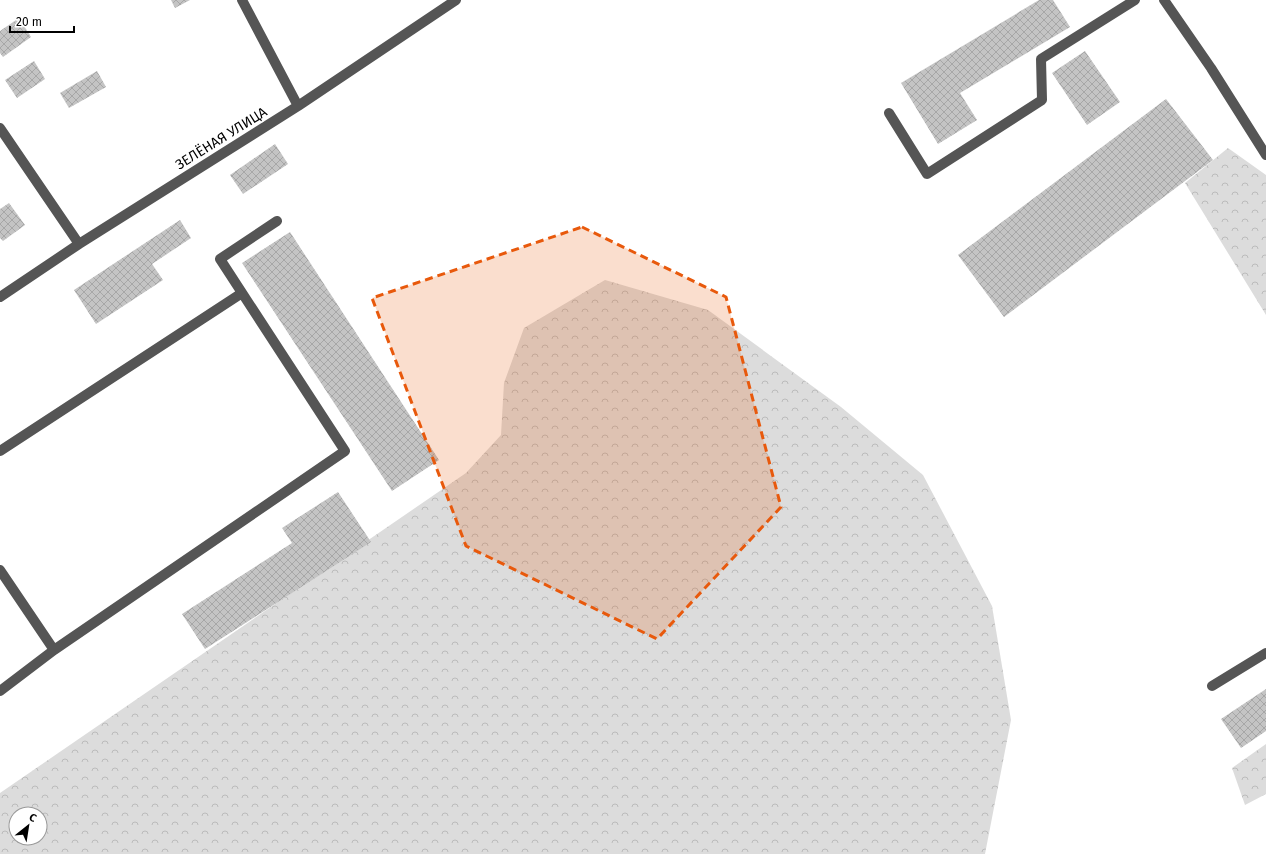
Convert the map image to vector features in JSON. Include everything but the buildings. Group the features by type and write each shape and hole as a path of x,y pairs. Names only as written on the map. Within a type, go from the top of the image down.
{"street":[{"path":"242,0 298,106"},
{"name":"ЗЕЛЁНАЯ УЛИЦА","path":"0,297 79,244 298,106 456,0"},
{"path":"888,112 928,174 1042,100 1041,59 1135,0"},
{"path":"1164,0 1211,68 1266,155"},
{"path":"0,128 79,244"},
{"path":"0,691 54,650 345,451 220,259 277,221"},
{"path":"0,451 242,293"},
{"path":"0,570 54,650"},
{"path":"1212,686 1266,653"}],"highlighted area":[{"path":"582,227 726,297 781,507 657,639 466,546 372,298"}],"green space":[{"path":"1228,148 1266,175 1266,315 1185,183"},
{"path":"605,280 708,310 841,407 923,475 992,606 1011,720 985,854 0,854 0,793 466,473 501,435 504,383 524,328"},
{"path":"1266,744 1266,794 1245,805 1232,768"}]}
